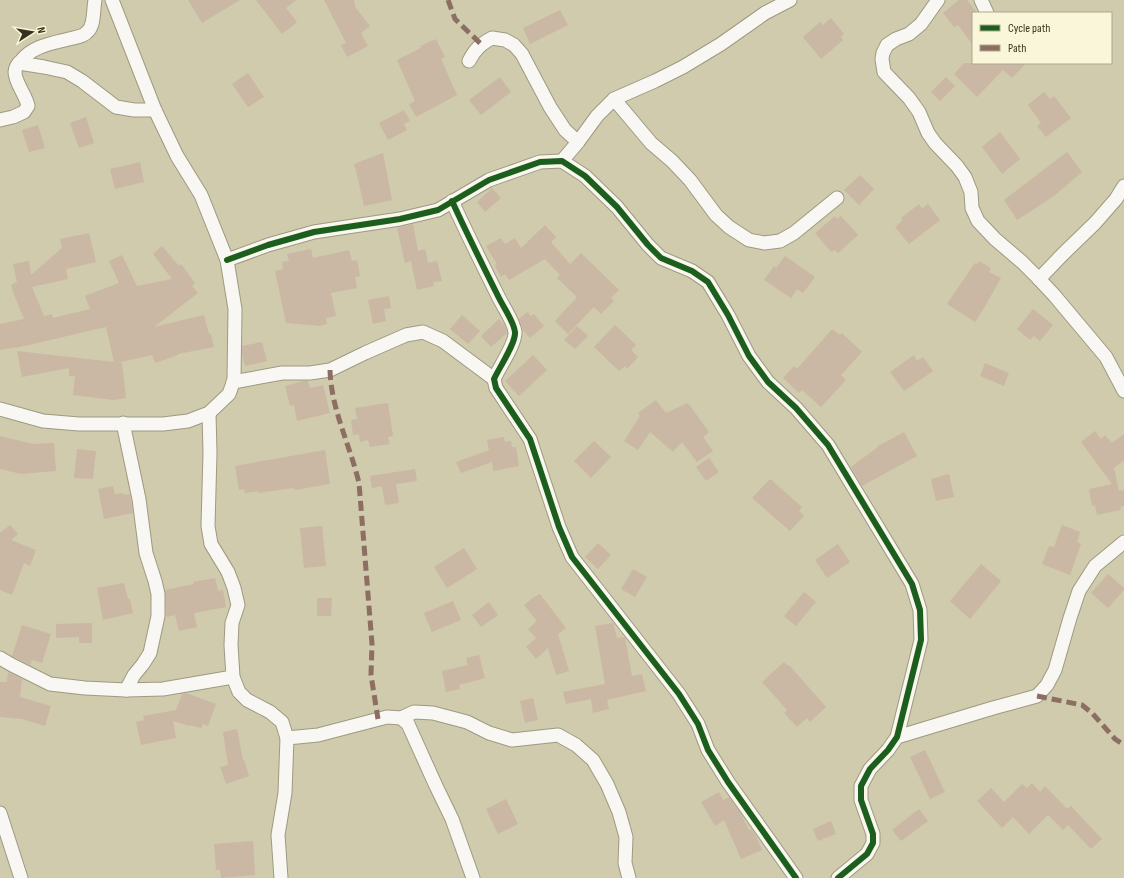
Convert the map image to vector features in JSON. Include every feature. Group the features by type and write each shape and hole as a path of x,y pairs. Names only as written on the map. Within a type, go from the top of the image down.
{"street":[{"path":"0,120 13,117 24,112 28,106 15,71 26,54 47,44 82,36 88,32 92,24 95,0"},
{"path":"0,409 43,421 79,424 163,424 188,421 209,413 229,394 233,382 235,309 227,260 201,195 177,156 155,110 112,0"},
{"path":"562,161 598,116 614,99 683,67 721,44 765,13 790,0"},
{"path":"938,0 921,24 909,34 896,39 887,45 883,52 882,59 884,72 919,112 928,133 935,143 957,166 965,177 971,192 972,208 978,221 995,239 1039,279 1106,357 1124,391"},
{"path":"981,0 987,12"},
{"path":"469,61 473,52 492,38 505,40 514,45 522,54 550,107 565,130 578,142"},
{"path":"19,63 67,72 82,81 116,107 134,110 155,110"},
{"path":"614,99 651,143 672,161 690,180 716,215 729,227 749,240 764,242 780,241 794,232 837,198"},
{"path":"227,260 268,245 314,232 400,219 438,210 489,180 540,162 562,161 585,176 617,207 648,245 661,258 692,271 708,282 728,315 749,356 768,382 796,408 828,445 912,584 920,610 921,640 897,737 888,750 870,769 861,786 861,800 873,834 873,843 867,854 838,878"},
{"path":"1039,279 1095,223 1116,199 1124,186"},
{"path":"452,201 479,259 513,324 515,332 513,342 494,379 496,388 530,439 559,527 572,557 679,694 698,724 708,750 728,782 796,878"},
{"path":"233,382 282,373 310,373 330,370 406,335 424,332 443,341 494,379"},
{"path":"209,413 210,453 208,526 211,544 228,572 238,605 232,623 231,645 233,677 239,692 247,700 270,712 282,722 287,738 285,793 278,835 281,878"},
{"path":"123,423 139,499 146,553 158,594 158,616 150,653 144,664 134,675 126,690"},
{"path":"897,737 1037,696 1047,685 1055,670 1070,618 1080,591 1095,566 1124,542"},
{"path":"0,658 50,684 85,688 126,690 163,689 233,677"},
{"path":"287,738 318,735 387,717 401,718 414,712 433,713 467,722 489,733 512,740 558,735 576,745 593,760 607,784 619,812 626,837 625,863 629,878"},
{"path":"401,718 408,724 452,819 473,878"},
{"path":"0,813 21,878"}],"building":[{"path":"188,0 240,0 202,23"},
{"path":"256,0 296,0 286,8 297,22 282,34"},
{"path":"324,0 354,0 355,7 370,26 361,33 368,46 347,57 341,45 346,43"},
{"path":"959,0 967,0 976,12 972,12 972,44 958,25 954,27 943,13"},
{"path":"560,10 568,25 530,44 523,28"},
{"path":"831,18 844,34 841,37 843,40 821,59 803,37 820,22 823,25"},
{"path":"436,39 445,57 441,59 457,95 416,117 409,104 415,101 397,60 421,48 420,46"},
{"path":"964,63 1025,64 1012,78 1003,70 977,97 954,74"},
{"path":"248,73 264,97 248,107 232,84"},
{"path":"500,77 511,92 481,115 469,100"},
{"path":"946,77 955,86 940,101 931,92"},
{"path":"1044,92 1050,99 1054,96 1071,118 1046,137 1037,126 1041,123 1028,105"},
{"path":"404,110 410,121 404,124 407,130 388,140 379,123"},
{"path":"86,117 94,143 79,148 70,123"},
{"path":"38,125 45,148 29,152 22,130"},
{"path":"1000,132 1020,159 1002,174 982,147"},
{"path":"1067,152 1082,172 1054,196 1017,220 1004,200"},
{"path":"383,153 392,200 364,206 354,164"},
{"path":"140,162 144,182 115,189 110,169"},
{"path":"860,175 874,189 859,205 844,190"},
{"path":"492,188 501,198 485,212 477,202"},
{"path":"919,204 922,209 928,204 940,220 909,244 895,227 903,220 901,218"},
{"path":"835,216 837,219 841,216 858,235 838,253 835,250 831,252 815,233"},
{"path":"413,224 418,251 425,249 428,263 437,261 442,281 433,282 434,286 417,290 411,261 405,263 397,228"},
{"path":"545,225 556,237 551,242 570,264 581,253 619,290 611,298 614,301 601,314 594,307 568,334 555,321 577,297 557,278 560,275 545,259 509,280 505,274 501,277 495,266 497,264 486,246 501,238 505,244 515,238 521,248"},
{"path":"89,233 96,262 66,269 68,279 32,287 44,316 52,314 53,318 90,309 85,296 119,283 109,261 122,255 137,286 172,279 153,254 162,246 179,266 181,264 195,283 192,286 198,293 154,327 204,315 214,347 178,354 155,363 152,355 117,363 122,363 126,398 113,400 73,395 75,376 69,376 69,368 22,377 17,351 114,362 106,327 16,348 0,350 0,324 24,319 13,292 11,292 13,291 11,285 17,282 13,264 29,261 31,275 62,248 60,239"},
{"path":"311,249 313,258 349,250 352,261 357,260 360,276 355,277 357,288 331,293 336,316 326,318 327,324 320,326 286,323 275,271 283,269 282,262 289,261 287,254"},
{"path":"785,256 815,277 803,293 797,289 791,298 764,280 774,266 776,268"},
{"path":"979,261 991,268 989,272 1001,278 975,322 947,304 975,263 977,264"},
{"path":"389,296 391,308 384,309 386,321 373,324 368,300"},
{"path":"1033,309 1053,325 1040,341 1034,336 1030,340 1017,329"},
{"path":"527,312 531,316 534,314 544,326 530,338 523,330 519,319"},
{"path":"462,315 480,331 468,344 450,329"},
{"path":"499,319 505,326 507,333 491,347 481,336"},
{"path":"615,325 636,345 631,350 638,357 627,369 625,366 619,371 594,347"},
{"path":"577,326 588,336 575,349 564,340"},
{"path":"832,329 840,335 842,333 862,352 841,375 846,380 821,407 802,390 799,393 783,378 794,366 797,369"},
{"path":"262,342 267,361 245,366 242,355 242,346"},
{"path":"533,355 547,370 519,396 505,381"},
{"path":"914,355 917,361 923,357 933,371 904,391 890,372"},
{"path":"985,363 1009,373 1004,386 980,376"},
{"path":"308,381 310,388 323,385 330,413 297,421 294,405 290,406 285,386"},
{"path":"656,400 666,413 688,403 709,432 703,437 713,451 697,462 682,442 673,452 650,432 638,450 624,441 640,416 638,413"},
{"path":"388,403 393,436 388,437 390,444 370,447 368,440 360,442 359,434 353,435 351,420 357,419 355,408"},
{"path":"1095,431 1101,439 1105,435 1112,443 1124,434 1124,460 1114,468 1119,491 1124,490 1124,506 1120,507 1121,510 1097,515 1095,505 1092,506 1089,489 1112,484 1081,442"},
{"path":"904,432 917,456 862,486 851,467 878,446"},
{"path":"0,436 33,444 54,443 56,471 21,474 0,469"},
{"path":"504,437 505,442 511,441 512,447 516,447 519,466 493,471 492,462 461,473 456,462 489,450 487,440"},
{"path":"594,441 611,457 591,478 574,461"},
{"path":"77,449 96,451 93,479 74,478"},
{"path":"325,450 330,484 295,490 294,488 258,493 258,491 245,493 244,489 239,490 235,466"},
{"path":"709,458 719,472 706,481 696,467"},
{"path":"415,469 417,481 396,484 399,503 385,505 382,486 372,488 370,476"},
{"path":"949,474 954,497 936,501 931,479"},
{"path":"770,479 802,507 799,511 804,516 790,531 752,498"},
{"path":"113,486 115,494 130,494 133,513 104,519 98,489"},
{"path":"10,525 18,534 11,540 36,550 30,566 24,563 12,595 0,590 0,533"},
{"path":"1062,525 1080,532 1077,542 1081,544 1070,575 1042,564 1049,546 1054,547"},
{"path":"322,526 326,566 304,568 300,528"},
{"path":"598,543 611,555 598,569 585,557"},
{"path":"838,544 850,562 827,578 815,560"},
{"path":"464,548 477,569 447,588 434,567"},
{"path":"981,564 1001,581 970,619 950,601"},
{"path":"633,569 647,577 635,597 621,589"},
{"path":"1108,574 1124,588 1124,590 1108,608 1091,593"},
{"path":"215,578 218,591 223,590 226,607 194,613 197,627 179,631 175,615 167,617 165,590 194,584 193,582"},
{"path":"124,583 133,613 103,620 97,588"},
{"path":"804,592 816,602 796,626 784,616"},
{"path":"540,594 566,628 558,634 569,671 556,675 548,648 536,659 526,647 536,638 528,629 537,621 524,605"},
{"path":"317,598 332,598 331,616 317,616"},
{"path":"453,601 461,620 432,632 424,613"},
{"path":"489,602 498,615 481,627 472,615"},
{"path":"92,623 92,643 79,643 79,637 56,638 56,624"},
{"path":"613,623 617,638 625,638 632,676 642,674 646,691 607,700 609,709 593,713 591,699 566,704 563,692 605,684 595,626"},
{"path":"22,625 51,634 42,663 32,660 30,665 12,656"},
{"path":"479,655 485,678 459,685 460,689 446,692 442,671 468,665 466,658"},
{"path":"784,662 788,666 789,665 826,707 810,722 807,718 797,727 784,713 787,710 762,682"},
{"path":"8,672 22,679 20,697 51,706 45,726 22,719 0,717 0,682 7,682"},
{"path":"186,693 216,704 208,726 203,724 201,728 173,721 176,738 141,745 136,722 144,720 143,716 176,710 182,694"},
{"path":"533,698 538,720 525,723 520,701"},
{"path":"237,729 243,760 249,776 226,784 220,767 228,765 223,732"},
{"path":"925,750 945,792 930,799 910,757"},
{"path":"1032,783 1040,792 1045,786 1067,809 1071,806 1102,839 1091,849 1068,825 1063,830 1048,815 1029,834 1013,817 1002,828 977,801 991,788 1004,802 1022,784 1027,788"},
{"path":"719,792 723,800 729,797 740,812 749,830 751,829 755,834 762,850 741,859 724,820 715,826 701,802"},
{"path":"506,799 518,824 498,834 486,809"},
{"path":"919,809 928,821 901,841 892,830"},
{"path":"831,821 836,834 818,841 813,829"},
{"path":"253,841 255,875 221,878 220,870 216,870 214,844"}],"marked path":[{"path":"448,0 455,19 482,45"},
{"path":"330,370 331,384 337,413 359,483 372,644 371,675 378,719"},
{"path":"1037,696 1082,705 1092,713 1115,739 1124,745"}],"cycle path":[{"path":"227,260 268,245 314,232 400,219 438,210 489,180 540,162 562,161 585,176 617,207 648,245 661,258 692,271 708,282 728,315 749,356 768,382 796,408 828,445 912,584 920,610 921,640 897,737 888,750 870,769 861,786 861,800 873,834 873,843 867,854 838,878"},
{"path":"452,201 475,250 511,319 515,337 507,356 494,379 496,388 530,439 559,527 572,557 679,694 698,724 708,750 728,782 796,878"}]}
